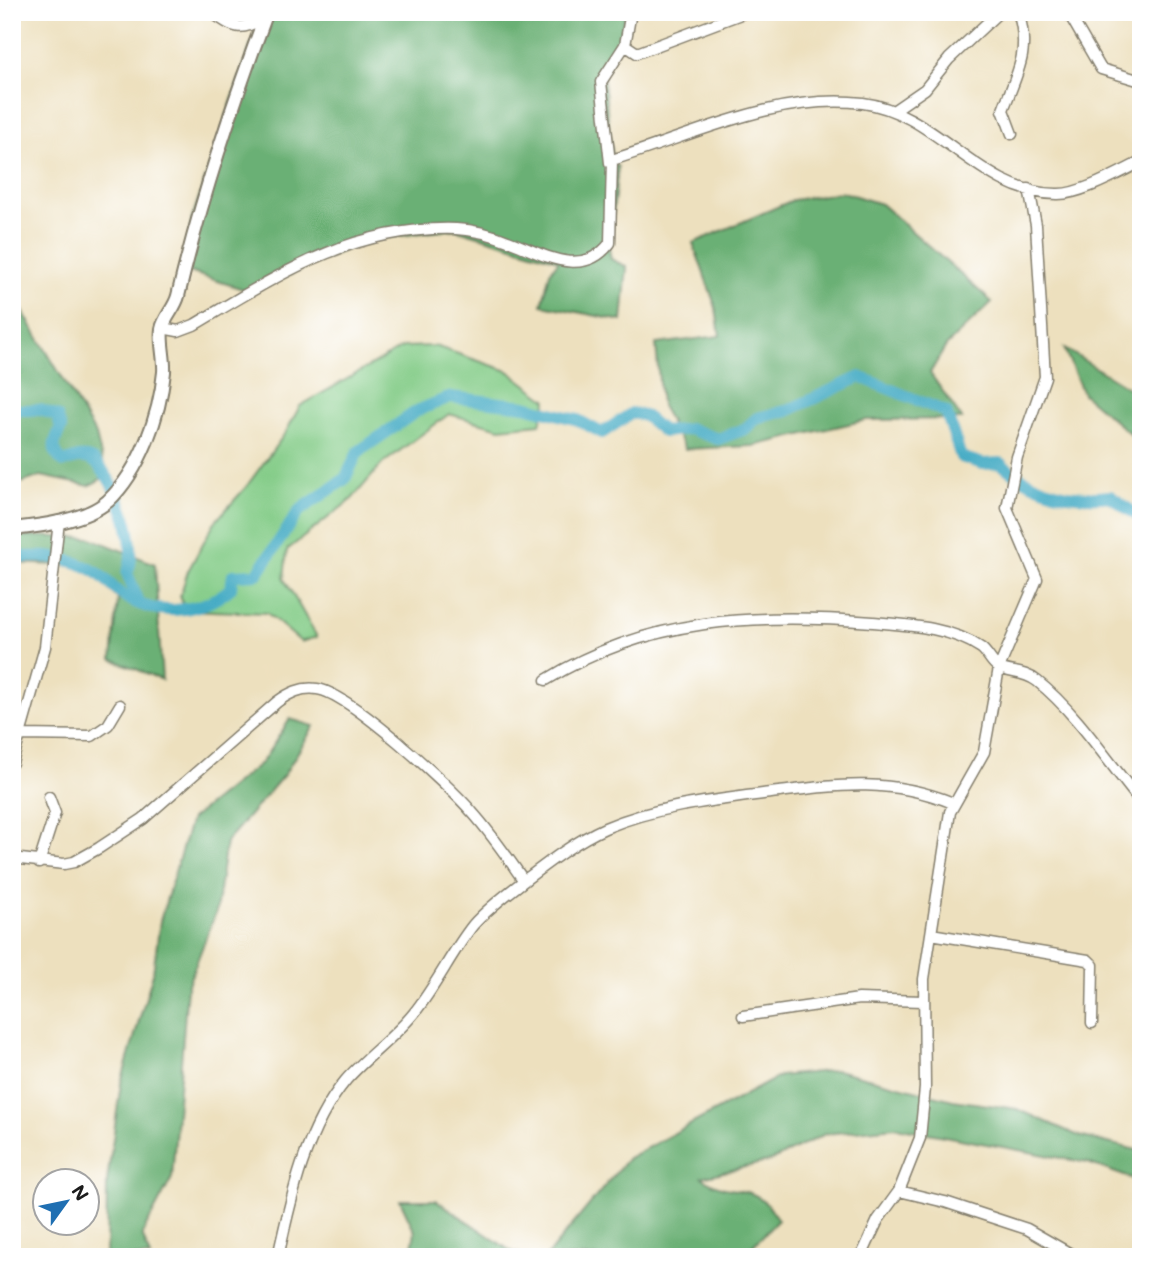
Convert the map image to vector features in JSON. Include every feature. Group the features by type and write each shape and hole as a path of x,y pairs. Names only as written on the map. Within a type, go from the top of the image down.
{"main road":[{"path":"12,529 85,514 113,494 137,464 150,431 164,372 162,328 176,304 208,179 266,15"}],"street":[{"path":"211,12 239,28 248,28 266,15"},
{"path":"162,328 178,331 194,325 315,256 404,231 479,232 552,260 590,260 602,253 610,243 610,163 601,82 625,45 631,12"},
{"path":"625,45 637,53 746,12"},
{"path":"893,111 925,89 948,59 999,12"},
{"path":"1012,134 1003,110 1025,53 1024,29 1018,12"},
{"path":"1068,12 1101,69 1141,81"},
{"path":"610,163 749,114 810,102 872,105 893,111 1017,188 1058,195 1141,162"},
{"path":"861,1257 878,1220 899,1191 920,1138 924,1112 923,1001 930,934 953,803 984,752 999,668 1037,579 1007,513 1017,457 1045,371 1036,225 1029,189"},
{"path":"12,763 46,648 54,549 59,521"},
{"path":"546,680 587,655 619,644 695,626 757,617 923,627 981,648 999,668 1023,672 1051,694 1141,802"},
{"path":"12,858 39,863 74,862 143,819 277,702 301,689 318,689 356,709 472,811 524,881"},
{"path":"20,735 92,736 108,725 120,705"},
{"path":"278,1257 296,1184 330,1104 352,1074 413,1014 473,926 561,853 604,829 676,807 852,783 929,793 953,803"},
{"path":"39,863 55,813 49,797"},
{"path":"930,934 1088,960 1093,965 1092,1023"},
{"path":"743,1016 859,999 923,1001"},
{"path":"899,1191 945,1202 1027,1229 1076,1257"}],"green space":[{"path":"262,12 626,12 620,38 603,74 613,163 618,167 609,249 611,259 627,267 622,321 542,305 550,272 559,260 455,229 366,240 252,292 183,270 192,218"},
{"path":"843,192 881,204 992,302 946,346 930,373 962,419 866,420 753,446 685,449 661,406 656,344 720,336 716,308 693,243 793,200"},
{"path":"12,293 96,435 106,476 89,486 41,476 12,486"},
{"path":"435,346 508,371 547,400 540,424 500,428 449,414 382,464 352,499 287,550 284,579 317,637 301,642 267,613 185,610 180,596 188,571 214,523 246,487 286,432 300,406 403,347"},
{"path":"1064,348 1141,396 1141,443 1083,394"},
{"path":"12,537 91,538 155,564 162,680 112,659 118,599 87,566 12,563"},
{"path":"290,719 314,726 284,775 226,842 216,912 187,987 172,1178 142,1234 150,1257 106,1257 107,1181 121,1083 153,973 160,921 191,819 262,762"},
{"path":"837,1070 953,1100 1017,1109 1079,1136 1141,1151 1141,1182 1088,1163 896,1127 825,1134 771,1161 702,1177 724,1188 751,1193 760,1198 778,1220 742,1257 546,1257 628,1158 780,1076"},
{"path":"400,1200 436,1200 511,1251 528,1257 410,1257 415,1232"}],"waterway":[{"path":"12,558 44,557 66,560 96,572 134,602 162,610 192,608 219,597 231,588 233,575 257,574 299,511 345,479 358,452 417,411 450,397 525,406 578,420 602,433 632,413 645,416 664,432 690,429 718,439 745,429 757,418 789,410 860,377 946,412 961,457 983,464 1000,463 1025,480 1066,495 1110,496 1141,518"},
{"path":"12,410 41,410 57,416 61,428 55,446 59,458 63,462 88,458 103,471 118,498 129,531 131,561 127,573 138,601"}]}
